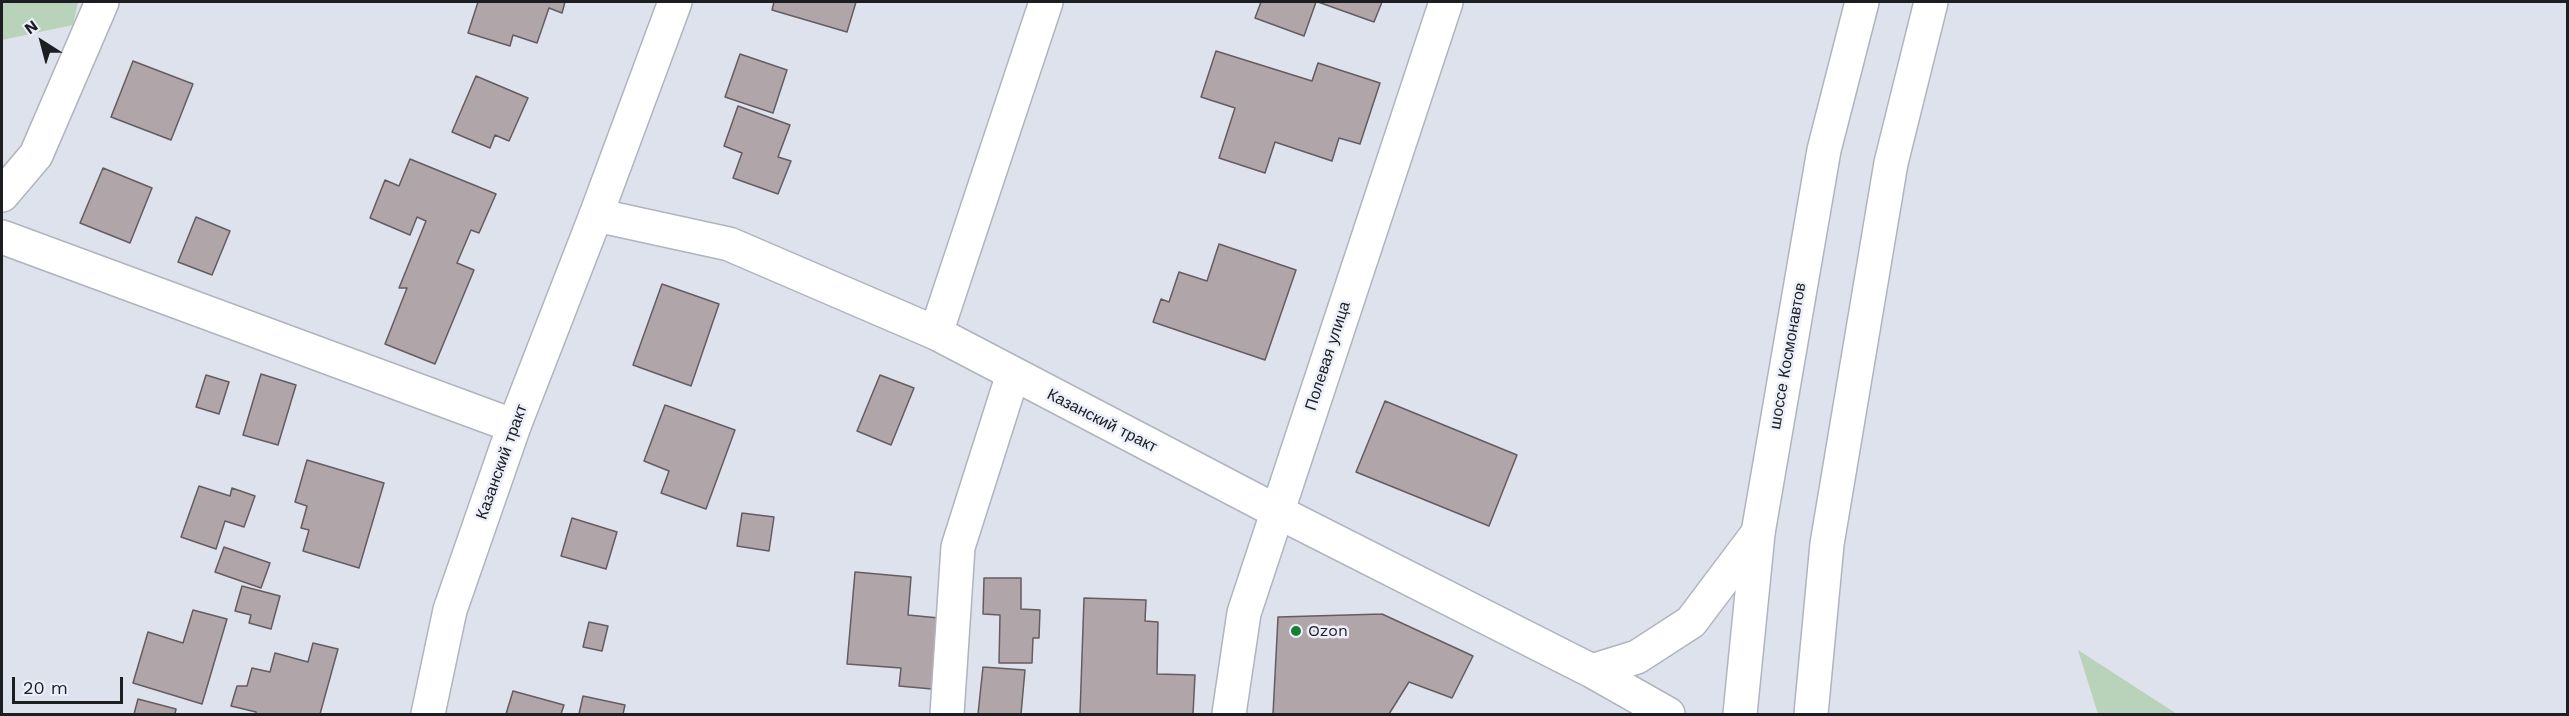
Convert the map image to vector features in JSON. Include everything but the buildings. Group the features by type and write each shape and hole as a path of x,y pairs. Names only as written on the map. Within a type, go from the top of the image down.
{"street":[{"path":"2,195 36,155 102,2"},
{"name":"Казанский тракт","path":"428,714 450,609 514,426 675,2"},
{"path":"936,333 1046,2"},
{"name":"Полевая улица","path":"1229,714 1244,613 1446,2"},
{"name":"шоссе Космонавтов","path":"1740,714 1758,533 1824,150 1862,2"},
{"path":"1811,714 1827,544 1885,198 1891,163 1931,2"},
{"name":"Казанский тракт","path":"596,215 729,244 936,333 1276,511 1592,671 1668,714"},
{"path":"2,237 514,426"},
{"path":"947,714 958,547 1013,374"},
{"path":"1592,671 1637,657 1691,622 1758,533"}],"green space":[{"path":"2,2 78,2 73,25 2,40"},
{"path":"2078,650 2177,714 2098,714"}],"place":[{"name":"Ozon","path":"1296,631"}]}
